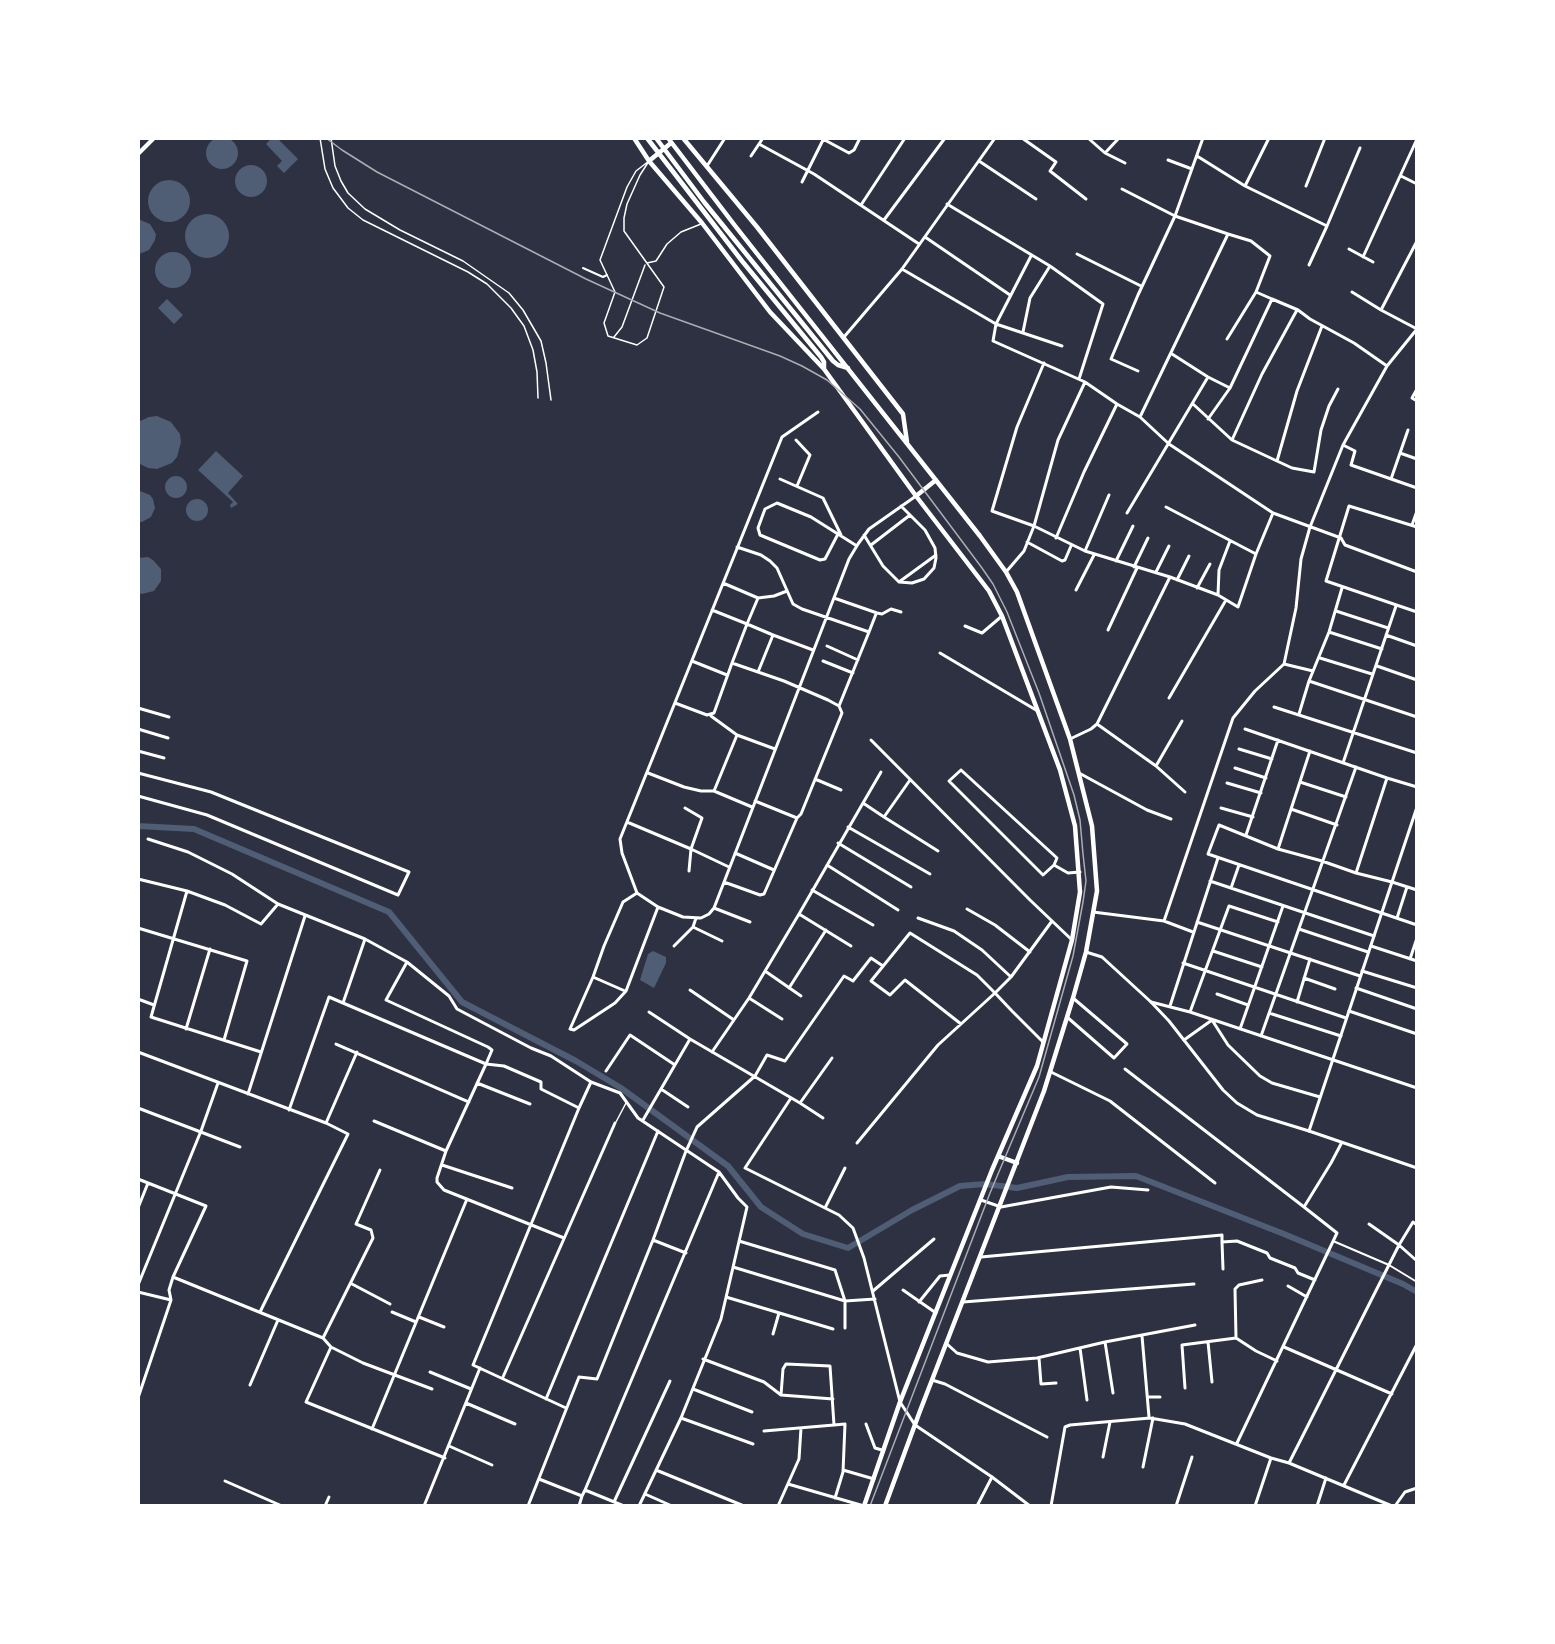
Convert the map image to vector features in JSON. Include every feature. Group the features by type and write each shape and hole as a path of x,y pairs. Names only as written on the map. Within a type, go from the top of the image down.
{"main road":[{"path":"138,153 154,138"},
{"path":"634,138 649,161 702,223 770,312 824,369 916,496 989,591 1002,616 1060,770 1076,826 1080,892 1072,940 1037,1066 992,1170 900,1402 864,1506"},
{"path":"647,138 742,261 821,357 824,369"},
{"path":"656,138 704,202 833,361 848,368"},
{"path":"683,138 844,337 903,414 907,442"},
{"path":"649,161 669,141 907,442 1006,572 1017,592 1070,739 1092,826 1096,891 1093,912 1086,951 1051,1072 885,1506"},
{"path":"714,240 733,224"},
{"path":"916,496 936,480"},
{"path":"998,1156 1017,1163"}],"street":[{"path":"707,166 725,138"},
{"path":"751,156 762,138"},
{"path":"802,182 822,138 849,153 854,150 860,138"},
{"path":"861,205 905,138"},
{"path":"884,220 945,138"},
{"path":"844,337 902,269 995,138"},
{"path":"1022,138 1056,162 1050,171 1086,198"},
{"path":"1088,138 1093,140 1105,153 1125,163"},
{"path":"1105,153 1119,138"},
{"path":"1138,371 1111,359 1175,216 1203,138"},
{"path":"1245,186 1269,138"},
{"path":"1306,186 1325,138"},
{"path":"1363,257 1417,140"},
{"path":"759,144 807,171 919,244"},
{"path":"1309,265 1360,148"},
{"path":"1196,156 1245,186 1327,226"},
{"path":"1168,160 1192,169"},
{"path":"979,161 1036,199"},
{"path":"1401,176 1417,184"},
{"path":"1122,189 1175,216 1251,241 1270,256 1256,292 1227,339"},
{"path":"947,204 1050,266 1103,304 1079,379"},
{"path":"1140,417 1228,234"},
{"path":"925,237 1010,295"},
{"path":"1381,310 1417,241"},
{"path":"1350,249 1373,261"},
{"path":"1077,254 1142,286"},
{"path":"1031,256 996,324 993,341 1085,382 1140,417 1169,444 1273,513 1341,538 1345,545 1417,572"},
{"path":"1023,332 1030,298 1050,266"},
{"path":"584,268 603,277 607,275"},
{"path":"902,269 996,324 1062,346"},
{"path":"1256,292 1298,310 1354,343 1387,366"},
{"path":"1164,921 1233,718 1255,692 1284,664 1296,608 1301,559 1310,527 1343,445 1387,366 1417,329 1352,292"},
{"path":"1208,419 1230,388 1272,299"},
{"path":"1232,440 1262,374 1298,310"},
{"path":"1277,461 1298,391 1322,326"},
{"path":"1171,354 1230,388"},
{"path":"1044,363 1017,427 992,511 1034,526 1094,555 1170,577 1218,595 1238,607 1273,513"},
{"path":"1127,513 1208,377"},
{"path":"1006,572 1024,551 1034,526 1058,440 1085,382"},
{"path":"1193,404 1232,440 1292,468 1314,472 1321,429 1338,388"},
{"path":"1417,389 1412,398 1417,401"},
{"path":"1056,538 1084,472 1118,404"},
{"path":"818,412 782,437 620,839 622,853 637,893 658,907 683,917 696,918 709,914 714,908 826,616 856,546 869,529 916,496"},
{"path":"1391,479 1408,430"},
{"path":"796,440 810,455 797,486"},
{"path":"1343,445 1355,451 1351,465 1417,488"},
{"path":"1400,453 1417,459"},
{"path":"780,479 823,498 840,535"},
{"path":"1085,551 1109,495"},
{"path":"840,535 825,559 820,560 760,535 758,528 765,509 777,503 811,517 840,535 856,546"},
{"path":"864,536 883,566 899,582 912,583 924,579 934,568 935,548 925,530 901,506"},
{"path":"1417,527 1349,506 1326,581 1417,612"},
{"path":"1166,507 1256,554"},
{"path":"1412,525 1417,511"},
{"path":"870,546 910,515"},
{"path":"1116,561 1133,526"},
{"path":"1108,630 1148,538"},
{"path":"1218,595 1219,570 1230,541"},
{"path":"1027,542 1062,561 1065,560 1071,545"},
{"path":"1156,572 1169,546"},
{"path":"737,547 761,555 777,568 793,604 869,632"},
{"path":"899,582 936,555"},
{"path":"1076,590 1094,555"},
{"path":"1177,580 1189,556"},
{"path":"1197,588 1210,564"},
{"path":"1070,739 1097,724 1170,577"},
{"path":"723,583 758,598 774,596 787,591"},
{"path":"1299,715 1342,588"},
{"path":"711,716 758,598"},
{"path":"834,598 877,613 882,614 891,609 901,612"},
{"path":"1169,698 1226,600"},
{"path":"1343,763 1396,605"},
{"path":"712,610 813,650"},
{"path":"1335,611 1388,628"},
{"path":"839,706 877,613"},
{"path":"965,626 982,633 1002,616"},
{"path":"1329,632 1382,649"},
{"path":"758,672 773,635"},
{"path":"1386,636 1417,646"},
{"path":"827,646 858,660"},
{"path":"940,653 1038,711"},
{"path":"1320,658 1372,674"},
{"path":"692,661 728,675"},
{"path":"823,661 853,673"},
{"path":"724,882 762,895 797,818 801,814 842,713 839,706 800,688 732,663"},
{"path":"1284,664 1312,671"},
{"path":"1377,666 1417,680"},
{"path":"1309,681 1417,717"},
{"path":"675,703 711,716 737,735 775,749"},
{"path":"1274,707 1417,753"},
{"path":"138,708 169,717"},
{"path":"1156,766 1182,721"},
{"path":"1097,724 1156,766 1185,792"},
{"path":"138,729 168,738"},
{"path":"1245,729 1417,787"},
{"path":"714,791 737,735"},
{"path":"871,740 1072,940"},
{"path":"1246,835 1278,740"},
{"path":"1239,748 1272,759"},
{"path":"138,751 164,758"},
{"path":"1278,849 1310,751"},
{"path":"1261,1036 1356,767"},
{"path":"1235,768 1266,778"},
{"path":"961,770 1057,858 1053,865 1043,875 949,781 961,770"},
{"path":"712,1052 749,998 800,914 838,843 881,771"},
{"path":"1078,772 1147,810 1171,819"},
{"path":"138,773 211,792 409,872 398,895 207,815 138,796"},
{"path":"648,773 684,787 714,791 752,807"},
{"path":"1356,873 1387,778"},
{"path":"815,779 841,790"},
{"path":"884,817 910,780"},
{"path":"1300,782 1346,797"},
{"path":"1227,783 1261,794"},
{"path":"754,801 797,818"},
{"path":"863,803 938,851"},
{"path":"1309,1131 1417,807"},
{"path":"685,808 702,818 691,849 688,871"},
{"path":"1221,808 1253,817"},
{"path":"1291,810 1337,825"},
{"path":"627,822 729,867"},
{"path":"1417,890 1278,849 1219,825 1208,854 1417,925"},
{"path":"848,827 930,874"},
{"path":"148,839 188,852 232,874 278,904 365,939 407,962 449,996 457,1009 557,1059 591,1082 620,1093 643,1120 719,1172 747,1207 721,1319 681,1418 639,1506"},
{"path":"838,843 911,887"},
{"path":"734,853 774,870"},
{"path":"1170,1006 1218,858"},
{"path":"827,865 898,910"},
{"path":"1053,865 1068,873 1080,872"},
{"path":"1231,888 1239,866"},
{"path":"138,879 187,891 225,904 261,924 278,904"},
{"path":"1210,881 1374,936"},
{"path":"1397,918 1407,887"},
{"path":"812,890 873,925"},
{"path":"187,891 151,1017 261,1052"},
{"path":"637,893 623,902 570,1029 574,1030 615,1003 626,991 658,907"},
{"path":"1191,1012 1229,906 1278,922"},
{"path":"1240,1029 1284,906"},
{"path":"714,908 750,922"},
{"path":"967,909 995,925 1030,952"},
{"path":"1093,912 1164,921 1194,932"},
{"path":"800,914 851,946"},
{"path":"248,1094 306,916"},
{"path":"674,946 693,927 696,918"},
{"path":"918,918 954,931 982,950 1011,977"},
{"path":"857,1143 938,1046 1011,977 1052,921"},
{"path":"1197,922 1360,976"},
{"path":"693,927 722,941"},
{"path":"138,928 247,961 224,1040"},
{"path":"1299,929 1368,952"},
{"path":"789,988 826,930"},
{"path":"961,1024 905,980 890,995 871,981 910,933 977,975 1043,1042"},
{"path":"1410,959 1417,938"},
{"path":"343,1002 365,939"},
{"path":"1371,946 1417,961"},
{"path":"186,1029 210,949"},
{"path":"1086,951 1102,957 1151,1002 1223,1090 1237,1103 1257,1114 1417,1168"},
{"path":"1213,951 1262,967"},
{"path":"528,1506 579,1377 597,1379 653,1240 686,1150 698,1127 755,1076 767,1055 785,1061 844,976 853,981 871,958 883,966"},
{"path":"1297,1002 1310,960"},
{"path":"407,962 386,1000 492,1050 446,1151 437,1182 444,1190 564,1238"},
{"path":"1183,963 1346,1018"},
{"path":"765,970 801,996"},
{"path":"1362,971 1417,988"},
{"path":"593,977 626,991"},
{"path":"1304,978 1335,989"},
{"path":"1356,988 1417,1009"},
{"path":"690,990 734,1020"},
{"path":"1217,994 1248,1005"},
{"path":"289,1110 329,997 486,1064 504,1066 541,1082 541,1089 579,1108"},
{"path":"749,998 782,1019"},
{"path":"1067,1017 1114,1058 1127,1044 1073,998"},
{"path":"138,999 154,1005"},
{"path":"1151,1002 1191,1012 1417,1088"},
{"path":"1349,1011 1417,1034"},
{"path":"650,1012 690,1039 823,1118"},
{"path":"1269,1012 1341,1036"},
{"path":"1184,1040 1212,1020"},
{"path":"1212,1020 1228,1045 1260,1076 1272,1083 1320,1097"},
{"path":"606,1071 630,1035 675,1065"},
{"path":"643,1120 690,1039"},
{"path":"336,1044 469,1102"},
{"path":"138,1052 326,1123 348,1134 260,1312"},
{"path":"326,1123 357,1052"},
{"path":"800,1103 832,1058"},
{"path":"1125,1069 1337,1233 1237,1443"},
{"path":"1051,1072 1110,1101 1215,1183"},
{"path":"566,1408 473,1365 591,1082"},
{"path":"138,1286 218,1083"},
{"path":"477,1083 530,1104"},
{"path":"661,1089 688,1107"},
{"path":"791,1098 745,1168 839,1215 853,1228 864,1256 900,1402 915,1425 992,1477 1030,1506"},
{"path":"138,1108 240,1146"},
{"path":"374,1121 446,1151"},
{"path":"503,1377 615,1123"},
{"path":"546,1399 658,1131"},
{"path":"1304,1207 1341,1144"},
{"path":"442,1165 512,1188"},
{"path":"825,1208 845,1168"},
{"path":"323,1338 373,1238 371,1230 356,1224 380,1170"},
{"path":"579,1506 719,1172"},
{"path":"138,1179 206,1206 173,1277 169,1290 171,1300 138,1398"},
{"path":"138,1208 148,1183"},
{"path":"982,1197 1001,1207 1112,1188 1148,1190"},
{"path":"372,1429 467,1199"},
{"path":"1369,1224 1417,1261"},
{"path":"1289,1463 1383,1281 1399,1245 1415,1224"},
{"path":"981,1257 1222,1234 1223,1269"},
{"path":"873,1291 934,1239"},
{"path":"653,1240 686,1253"},
{"path":"739,1240 835,1270 845,1301 845,1328"},
{"path":"1334,1240 1389,1265 1417,1282"},
{"path":"1222,1242 1238,1241 1267,1252 1270,1258 1295,1268 1298,1274 1315,1280"},
{"path":"733,1267 845,1301 875,1299"},
{"path":"920,1302 940,1276 951,1275"},
{"path":"173,1277 323,1338 331,1347 363,1363 432,1389"},
{"path":"1236,1338 1235,1289 1262,1280"},
{"path":"351,1284 390,1304"},
{"path":"963,1302 1194,1284"},
{"path":"1288,1286 1307,1297"},
{"path":"903,1290 936,1313"},
{"path":"138,1292 171,1300"},
{"path":"726,1297 833,1329"},
{"path":"392,1312 416,1322"},
{"path":"773,1334 779,1313"},
{"path":"419,1317 444,1327"},
{"path":"250,1384 278,1320"},
{"path":"947,1344 957,1353 988,1362 1039,1358 1080,1347 1195,1325"},
{"path":"1142,1335 1151,1418 1143,1467"},
{"path":"1185,1388 1182,1345 1236,1338 1277,1361"},
{"path":"1105,1342 1113,1393"},
{"path":"1208,1342 1212,1382"},
{"path":"1344,1485 1417,1344"},
{"path":"331,1347 306,1402 445,1458"},
{"path":"1080,1347 1087,1400"},
{"path":"1284,1347 1392,1394"},
{"path":"1039,1358 1041,1384 1056,1383"},
{"path":"703,1359 764,1382 781,1395 833,1399"},
{"path":"781,1395 783,1369 786,1364 828,1365 832,1368 834,1425"},
{"path":"424,1506 480,1368"},
{"path":"430,1372 471,1389"},
{"path":"933,1380 1047,1437"},
{"path":"614,1502 670,1381"},
{"path":"692,1389 752,1412"},
{"path":"1148,1397 1160,1396"},
{"path":"465,1403 515,1424"},
{"path":"681,1418 753,1444"},
{"path":"1051,1506 1065,1427 1151,1418 1185,1424 1394,1506 1405,1492 1417,1488"},
{"path":"1103,1457 1110,1422"},
{"path":"764,1431 845,1424 843,1470 835,1498"},
{"path":"866,1424 875,1448 884,1451"},
{"path":"778,1506 799,1459 801,1428"},
{"path":"450,1446 492,1465"},
{"path":"1176,1506 1192,1457"},
{"path":"1255,1506 1271,1458"},
{"path":"656,1470 744,1506"},
{"path":"843,1470 874,1479"},
{"path":"977,1506 992,1477"},
{"path":"1317,1506 1326,1478"},
{"path":"539,1479 582,1496"},
{"path":"225,1481 282,1506"},
{"path":"788,1484 864,1506"},
{"path":"585,1490 624,1506"},
{"path":"645,1494 672,1506"},
{"path":"325,1506 329,1497"}],"lane":[{"path":"320,138 325,169 333,188 348,208 363,220 468,272 487,284 511,308 524,326 533,350 538,398"},
{"path":"331,138 335,166 341,181 348,193 365,208 400,230 463,261 509,293 523,310 541,341 551,400"},
{"path":"649,161 632,191 624,218 624,231 664,287 647,338 637,345 608,336 604,323 615,292 600,260 620,203 636,171 649,161"},
{"path":"646,263 656,261 667,244 681,232 702,223"},
{"path":"614,338 622,327 646,263"},
{"path":"615,1123 626,1101"}],"water":[{"path":"222,137 233,142 238,153 233,164 222,169 211,164 206,153 211,142"},
{"path":"272,138 277,138 298,159 284,173 277,166 282,161 266,144"},
{"path":"251,165 262,170 267,181 262,192 251,197 240,192 235,181 240,170"},
{"path":"169,180 184,186 190,201 184,216 169,222 154,216 148,201 154,186"},
{"path":"207,214 222,221 229,236 222,251 207,258 192,251 185,236 192,221"},
{"path":"138,219 150,224 156,234 149,250 139,254"},
{"path":"173,252 186,257 191,270 186,283 173,288 160,283 155,270 160,257"},
{"path":"167,299 183,315 174,324 158,308"},
{"path":"157,416 171,422 180,434 181,442 177,457 172,463 157,469 138,463 138,422"},
{"path":"216,451 243,476 228,493 238,504 231,508 230,505 233,502 198,470"},
{"path":"172,476 180,476 187,483 187,491 180,498 172,498 165,491 165,483"},
{"path":"138,492 150,495 155,508 151,517 138,522"},
{"path":"193,499 201,499 208,506 208,514 201,521 193,521 186,514 186,506"},
{"path":"148,557 161,569 161,581 154,591 142,594 138,593 138,558"},
{"path":"653,951 666,957 666,963 654,988 640,980 648,954"}],"waterway":[{"path":"138,826 194,829 389,912 462,1002 576,1061 621,1088 728,1166 761,1207 803,1234 848,1248 912,1210 960,1186 985,1184 1017,1188 1068,1177 1136,1176 1284,1234 1417,1292"}],"railway":[{"path":"326,138 377,172 586,279 660,313 780,356 827,380 860,409 899,457 982,568 1007,612 1039,693 1074,795 1080,820 1086,881 1083,902 1073,956 1039,1077 990,1193 870,1506"}]}
